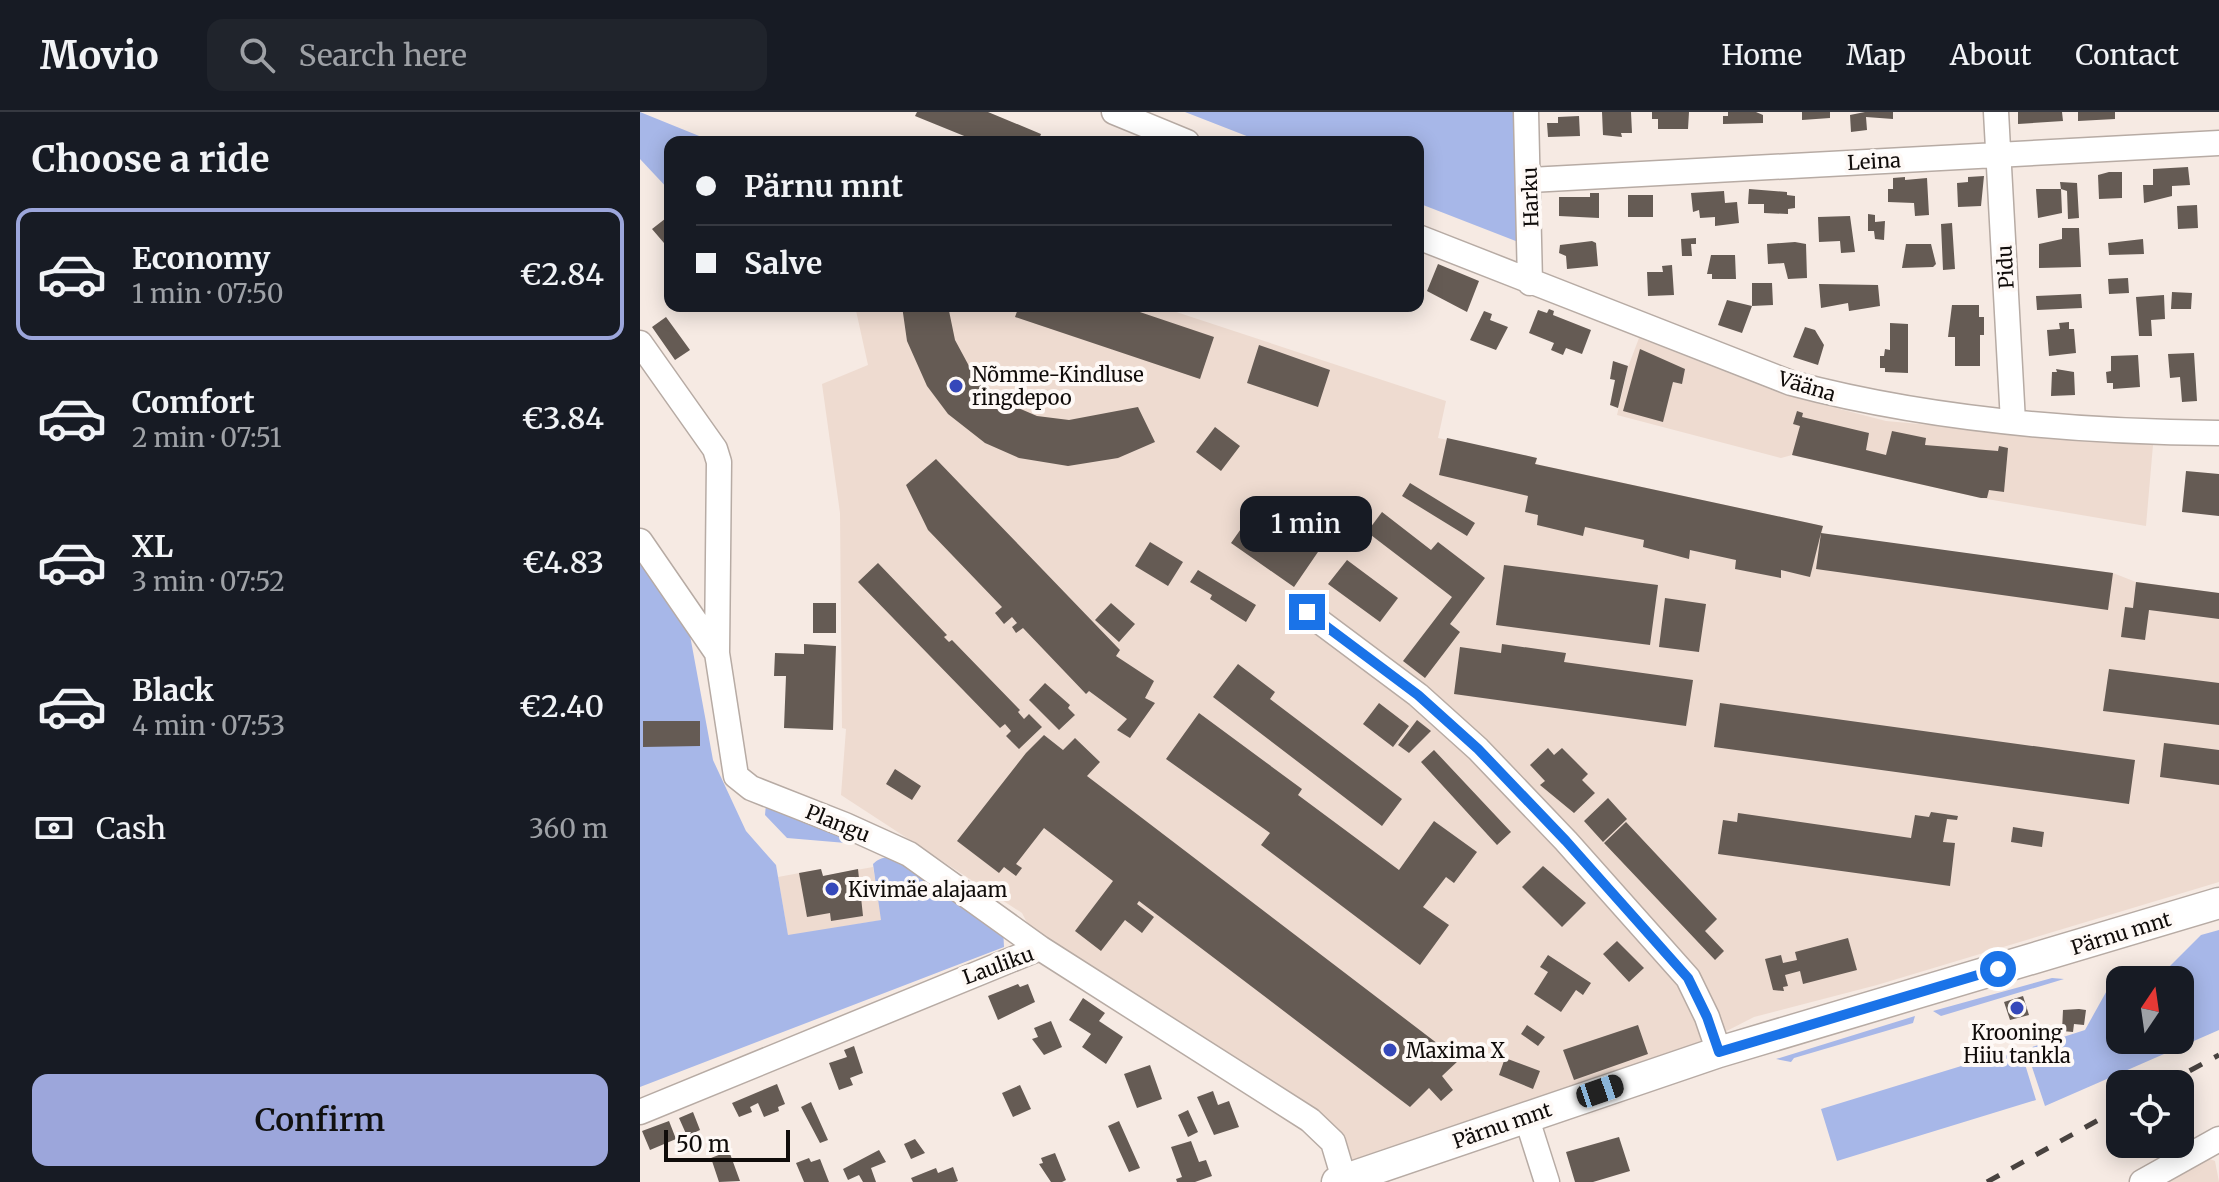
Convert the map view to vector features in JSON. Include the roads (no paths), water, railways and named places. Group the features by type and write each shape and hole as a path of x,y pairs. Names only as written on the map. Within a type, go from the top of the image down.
{"main road":[{"name":"Pärnu mnt","path":"1341,1181 1719,1052 2219,903"}],"street":[{"path":"1114,112 1172,136"},
{"name":"Harku","path":"1526,112 1530,180 1530,283"},
{"name":"Pidu","path":"1996,112 2013,422"},
{"name":"Leina","path":"1530,180 2219,143"},
{"name":"Vääna","path":"1424,239 1791,383 1890,407 2013,422 2098,429 2219,433"},
{"name":"Plangu","path":"640,343 715,449 719,462 717,653 736,776 751,788 909,854 1040,948"},
{"name":"Plangu","path":"640,541 717,653"},
{"path":"1307,612 1418,695 1478,749 1566,841 1688,978 1707,1017 1719,1052"},
{"name":"Lauliku","path":"640,1112 1040,948 1310,1120 1333,1142 1341,1181"},
{"path":"1526,1116 1547,1182"},
{"path":"2142,1182 2219,1140"}],"railway":[{"path":"2191,1070 2219,1055"},
{"path":"1987,1182 2106,1116"}],"place":[{"name":"Nõmme-Kindluse ringdepoo","path":"956,386"},
{"name":"Kivimäe alajaam","path":"832,889"},
{"name":"Krooning Hiiu tankla","path":"2017,1008"},
{"name":"Maxima X","path":"1390,1050"}]}
